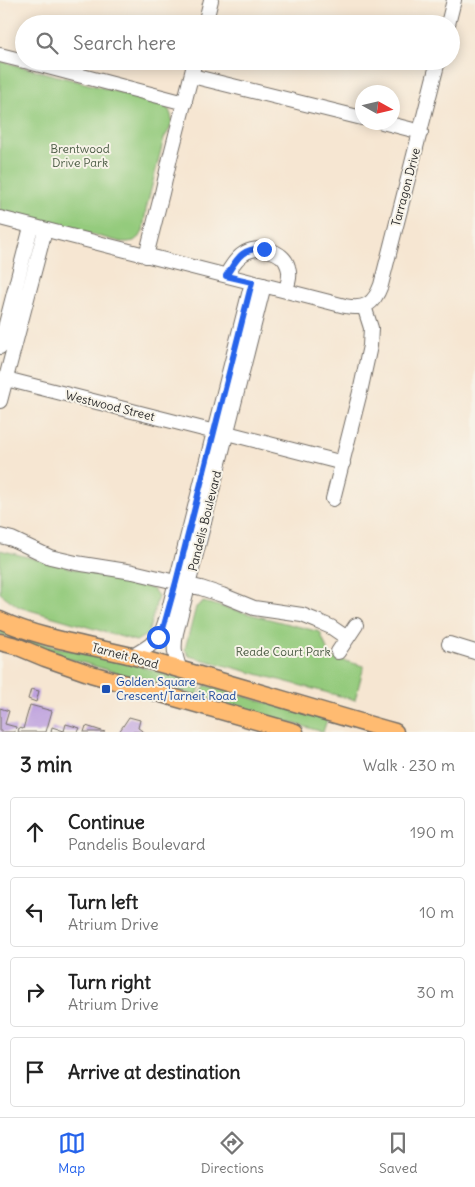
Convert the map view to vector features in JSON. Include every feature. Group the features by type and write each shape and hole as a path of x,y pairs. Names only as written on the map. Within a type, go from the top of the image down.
{"main road":[{"name":"Tarneit Road","path":"0,620 38,634 133,656 395,732"},
{"name":"Tarneit Road","path":"0,642 16,646 91,674 295,732"}],"street":[{"path":"207,15 211,0"},
{"path":"450,15 454,0"},
{"path":"0,55 15,59"},
{"path":"58,70 185,103"},
{"path":"146,256 194,70"},
{"name":"Tarragon Drive","path":"364,306 375,299 381,285 436,70"},
{"path":"192,76 355,116"},
{"path":"400,127 420,132"},
{"path":"0,218 345,306 354,308 364,306 370,328 370,346 333,499"},
{"path":"0,346 38,228"},
{"path":"0,401 38,228"},
{"path":"226,276 243,253 257,248 272,251 279,254 288,265 289,272 286,290"},
{"name":"Pandelis Boulevard","path":"180,670 175,655 175,642 182,584 258,283"},
{"name":"Westwood Street","path":"6,379 342,463"},
{"path":"0,536 50,557 133,572 213,592 254,608 302,615 324,624 347,638"},
{"name":"Pandelis Boulevard","path":"133,656 151,645 158,637 182,584"},
{"path":"338,652 356,625"},
{"path":"449,644 475,652"}],"green space":[{"name":"Brentwood Drive Park","path":"0,61 15,65 15,70 34,70 161,103 169,110 172,120 170,129 164,138 146,209 143,231 134,241 121,242 0,211"},
{"path":"0,550 153,589 158,596 148,634 136,641 19,607 0,593"},
{"name":"Reade Court Park","path":"203,602 320,632 330,657 364,666 355,700 189,656 185,649 196,607"},
{"path":"0,628 27,639 52,646 125,662 201,684 197,696 63,657 0,634"},
{"path":"205,685 327,720 323,732 201,697"}],"building":[{"path":"31,689 39,691 36,702 28,699"},
{"path":"30,705 52,711 46,732 18,732 19,728 23,729"},
{"path":"0,708 9,711 5,724 16,727 15,732 0,732"},
{"path":"129,717 140,720 138,728 144,732 119,732"},
{"path":"66,724 80,728 78,732 51,732 52,727 64,731"},
{"path":"86,726 105,732 84,732"}],"place":[{"name":"Golden Square Crescent/Tarneit Road","path":"106,689"}],"route":[{"path":"158,637 163,629 176,582 252,282 226,276 243,253 257,248 264,249"}]}
